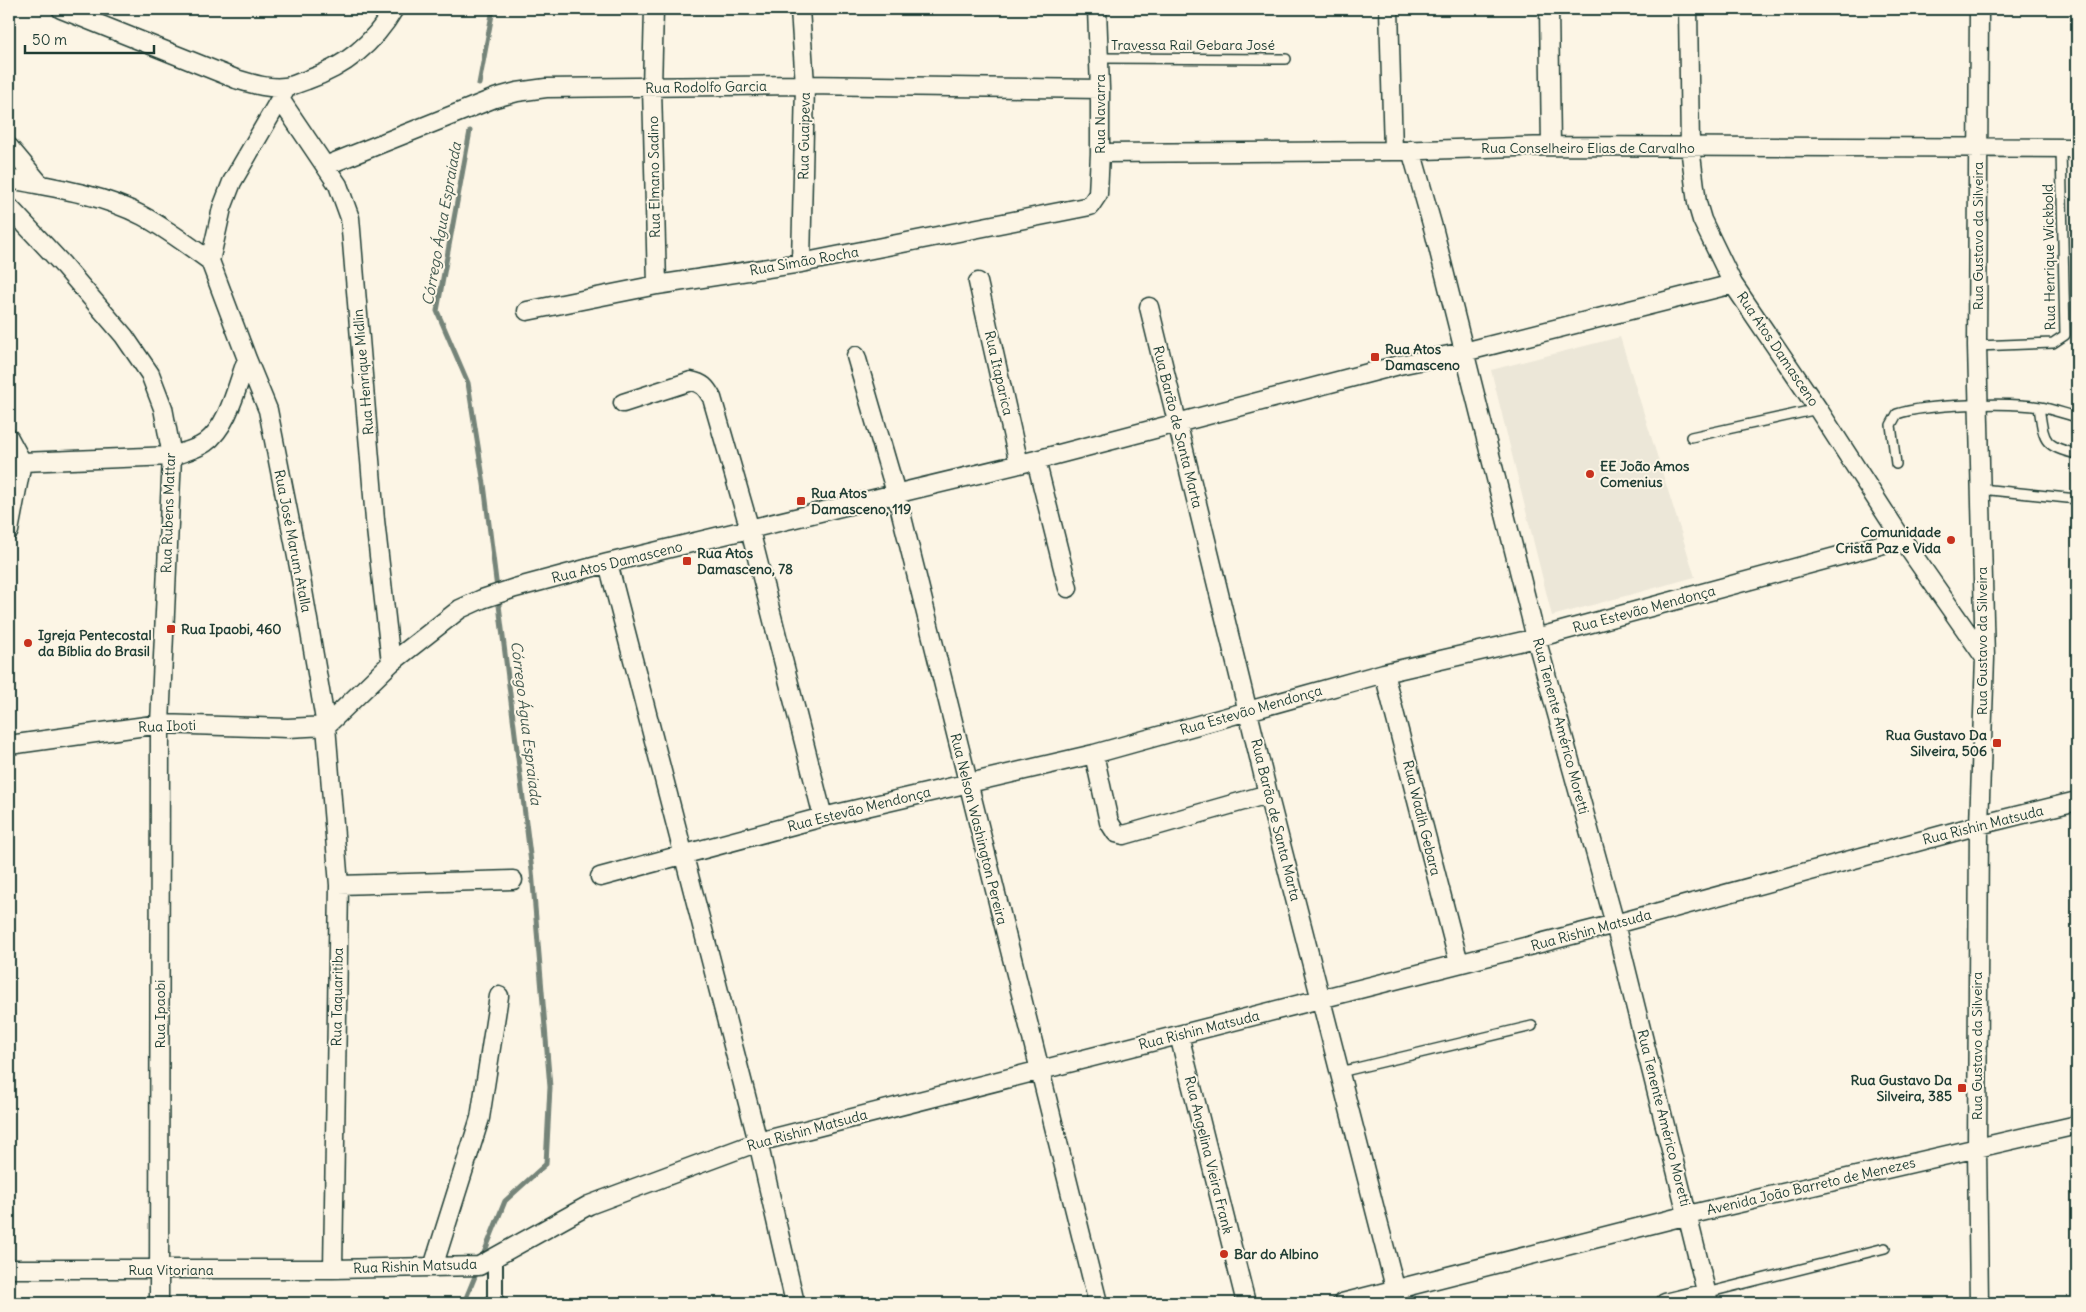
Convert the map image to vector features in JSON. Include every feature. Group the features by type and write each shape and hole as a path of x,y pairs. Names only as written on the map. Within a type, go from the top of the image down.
{"street":[{"path":"61,9 236,79 283,93"},
{"path":"9,178 101,200 141,215 176,235 210,261 222,208 232,182 283,93 340,65 362,50 382,28 394,9"},
{"name":"Rua Elmano Sadino","path":"654,9 652,88 657,285"},
{"name":"Rua Guaipeva","path":"800,9 805,85 801,263"},
{"name":"Rua Navarra","path":"1080,209 1090,206 1098,194 1100,58 1097,9"},
{"path":"1389,9 1392,151"},
{"path":"1549,9 1551,146"},
{"path":"1688,9 1690,147 1699,212 1732,284"},
{"name":"Rua Gustavo da Silveira","path":"1979,9 1977,346 1984,658 1979,825 1977,1148 1979,1303"},
{"name":"Rua Rodolfo Garcia","path":"325,166 495,98 517,92 546,88 805,85 1100,89"},
{"name":"Rua Henrique Midlin","path":"283,93 338,186 350,218 375,520 391,663"},
{"name":"Rua Conselheiro Elias de Carvalho","path":"1100,152 1392,151 1551,146 2069,148"},
{"path":"9,147 40,184"},
{"name":"Rua Tenente Américo Moretti","path":"1411,150 1434,231 1536,638 1615,924 1707,1298"},
{"name":"Rua Rubens Mattar","path":"9,207 63,264 124,336 145,367 162,408 172,456 160,724"},
{"name":"Rua Simão Rocha","path":"527,311 657,285 801,263 1080,209"},
{"name":"Rua José Marum Atalla","path":"210,261 268,410 299,567 326,726"},
{"name":"Rua Itaparica","path":"978,282 1028,462 1068,588"},
{"name":"Rua Atos Damasceno","path":"326,726 391,663 460,610 482,599 514,588 608,563 1028,462 1400,365 1464,352 1732,284 1818,409 1902,539 1984,658"},
{"name":"Rua Barão de Santa Marta","path":"1149,307 1268,794 1397,1296"},
{"name":"Rua Nelson Washington Pereira","path":"856,356 896,493 1038,1069 1098,1303"},
{"path":"16,464 172,456 196,449 215,434 222,424 247,359"},
{"path":"623,403 691,381 700,383 707,388 712,398 750,530 823,817"},
{"path":"9,438 16,464 9,531"},
{"name":"Rua Estevão Mendonça","path":"600,876 823,817 1094,754 1384,673 1536,638 1902,539"},
{"path":"608,563 758,1142 795,1303"},
{"name":"Rua Wadih Gebara","path":"1384,673 1459,964"},
{"name":"Rua Iboti","path":"9,745 160,724 288,728 326,726"},
{"name":"Rua Ipaobi","path":"159,1303 160,724"},
{"name":"Rua Taquaritiba","path":"326,726 338,884 333,1269"},
{"path":"1094,754 1108,822 1116,833 1124,835 1268,794"},
{"name":"Rua Rishin Matsuda","path":"333,1269 479,1266 495,1258 518,1242 588,1205 758,1142 1038,1069 1615,924 1979,825 2077,802"},
{"path":"338,884 513,880"},
{"path":"433,1267 480,1118 499,996"},
{"name":"Rua Angelina Vieira Frank","path":"1179,1035 1246,1303"},
{"name":"Avenida João Barreto de Menezes","path":"1342,1303 1397,1296 1688,1215 2077,1126"},
{"path":"495,1258 495,1303"},
{"name":"Rua Vitoriana","path":"9,1269 333,1269"},
{"path":"1665,1303 1707,1298"}],"lane":[{"name":"Travessa Rail Gebara José","path":"1100,58 1286,60"},
{"name":"Rua Henrique Wickbold","path":"1977,346 2053,343 2065,335 2069,148"},
{"path":"1896,464 1891,425 1897,414 1910,409 1979,405 2039,407 2077,417"},
{"path":"2039,407 2043,437 2055,449 2077,454"},
{"path":"1691,438 1818,409"},
{"path":"1981,489 2077,499"},
{"path":"1340,1072 1532,1026"},
{"path":"1707,1298 1886,1248"}],"shaded area":[{"name":"EE João Amos Comenius","path":"1620,337 1695,577 1552,616 1491,370"}],"waterway":[{"name":"Córrego Água Espraiada","path":"479,84 493,9"},
{"name":"Córrego Água Espraiada","path":"470,131 437,311 468,383 484,484 532,871 550,1087 546,1164 505,1201 482,1258"},
{"name":"Córrego Água Espraiada","path":"464,1303 478,1269"}],"place":[{"name":"Rua Atos Damasceno","path":"1375,357"},
{"name":"EE João Amos Comenius","path":"1590,474"},
{"name":"Rua Atos Damasceno, 119","path":"801,501"},
{"name":"Comunidade Cristã Paz e Vida","path":"1951,540"},
{"name":"Rua Atos Damasceno, 78","path":"687,561"},
{"name":"Rua Ipaobi, 460","path":"171,629"},
{"name":"Igreja Pentecostal da Bíblia do Brasil","path":"28,643"},
{"name":"Rua Gustavo Da Silveira, 506","path":"1997,743"},
{"name":"Rua Gustavo Da Silveira, 385","path":"1962,1088"},
{"name":"Bar do Albino","path":"1224,1254"}]}
